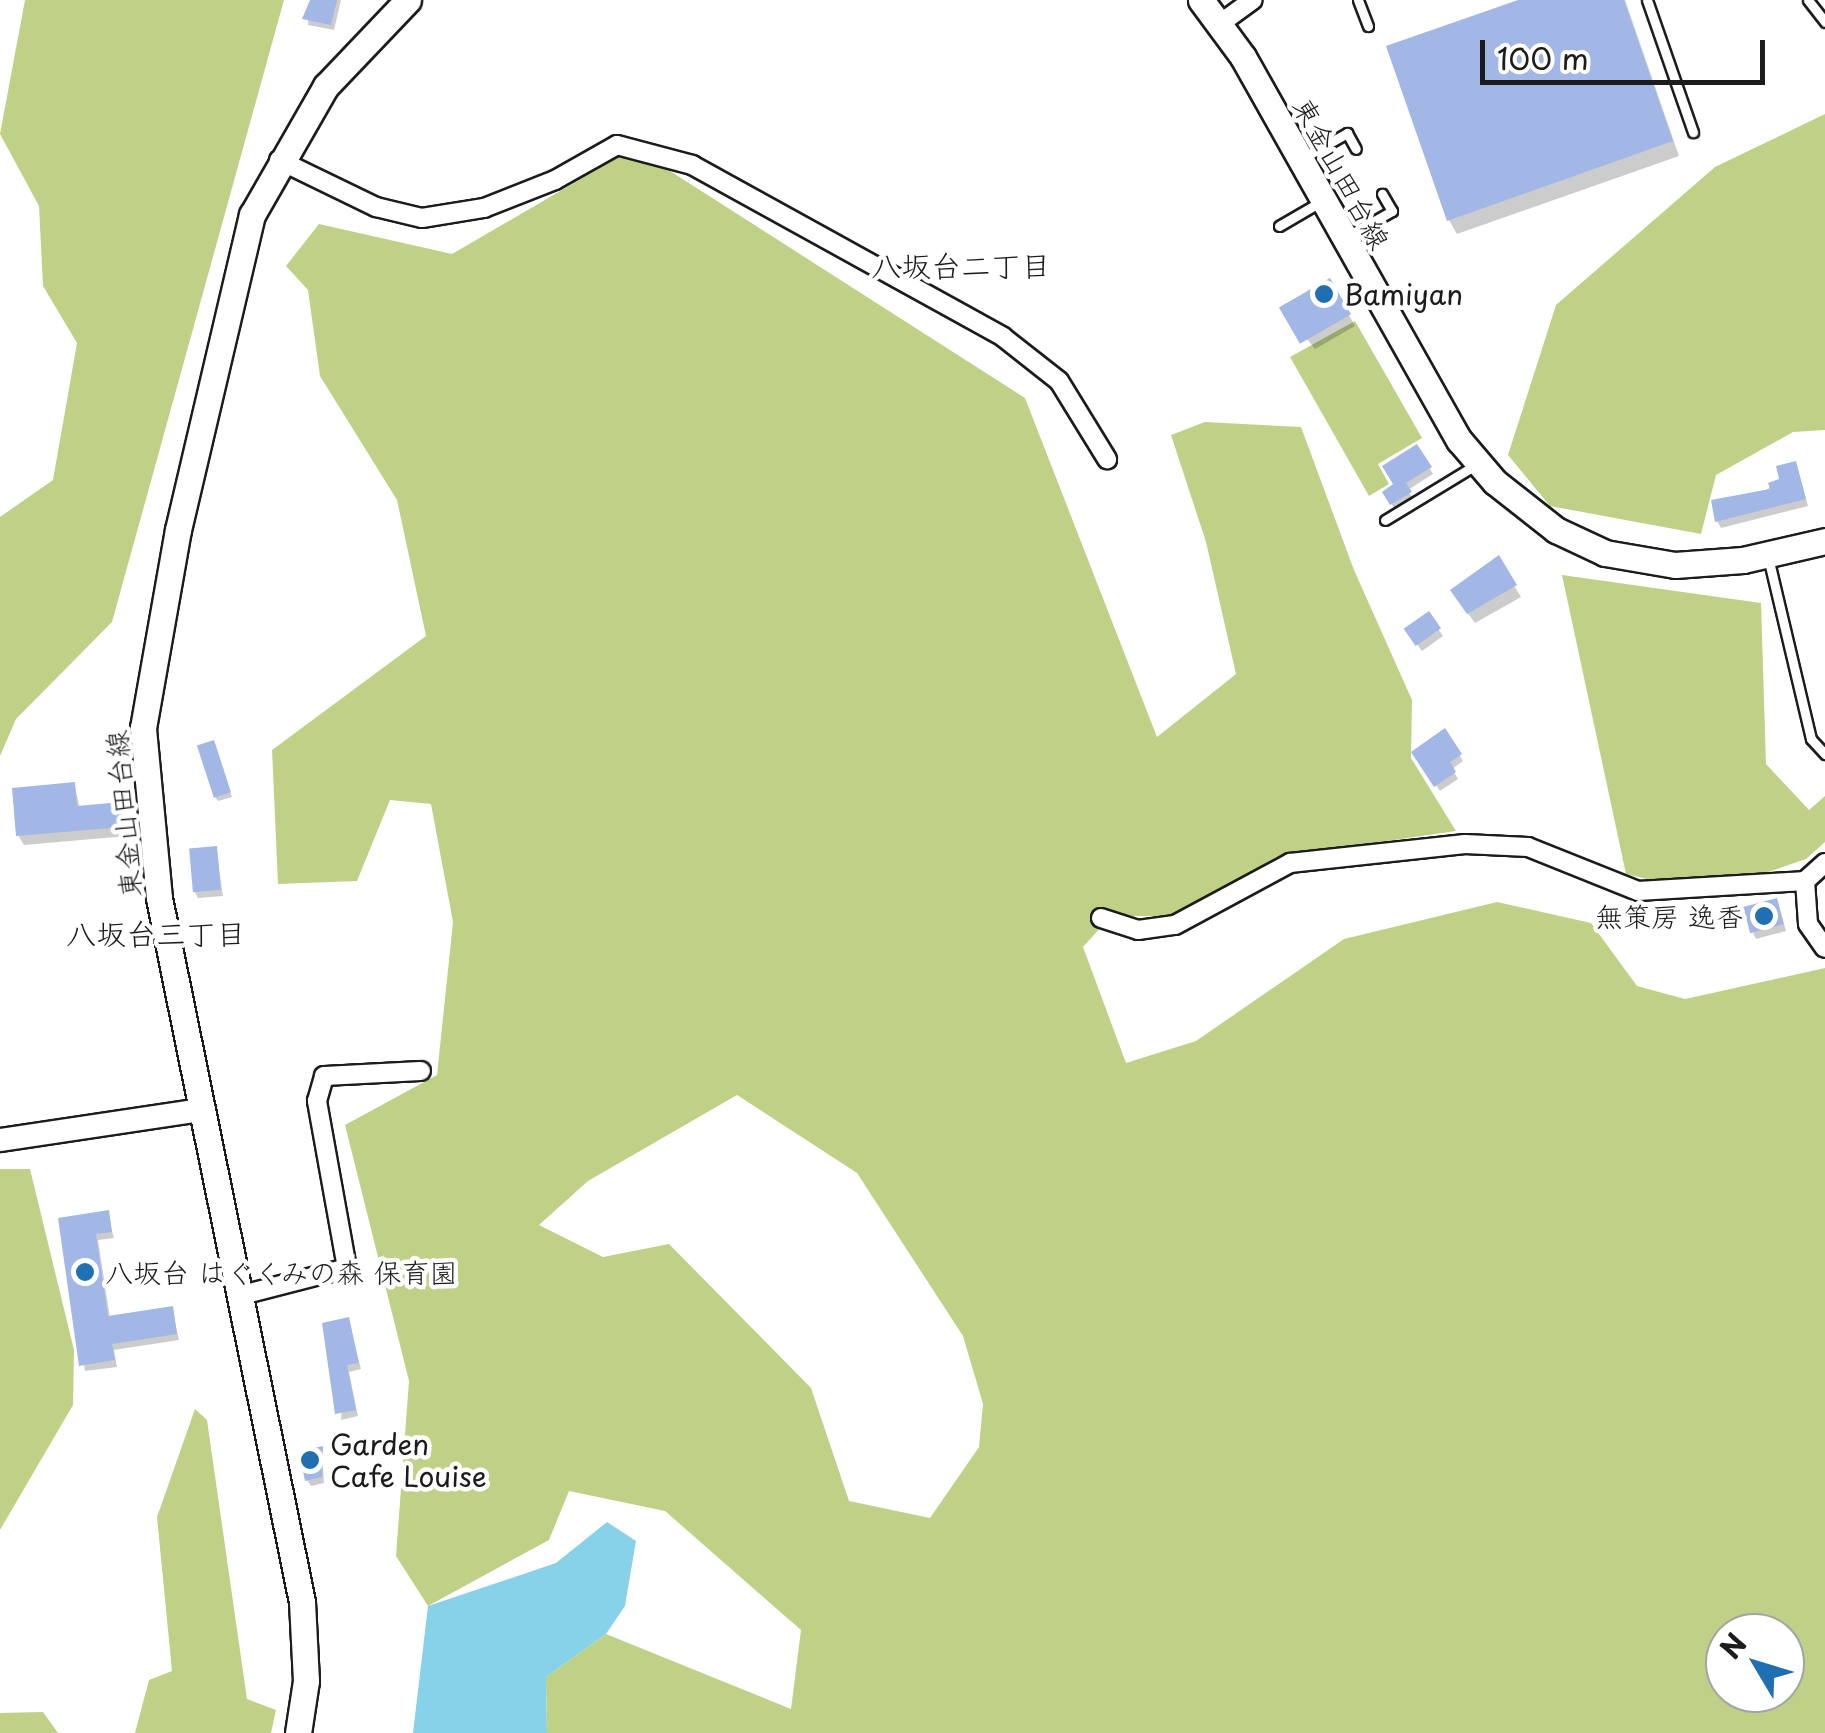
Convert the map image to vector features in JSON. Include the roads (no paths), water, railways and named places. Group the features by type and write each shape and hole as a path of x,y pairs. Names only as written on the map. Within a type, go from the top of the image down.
{"main road":[{"name":"東金山田台線","path":"298,1733 306,1682 302,1602 159,898 144,728 156,635 230,286 252,215 279,160 326,86 408,0"},
{"name":"東金山田台線","path":"1201,0 1221,24 1459,440 1478,463 1556,530 1605,552 1675,565 1768,554 1825,541"}],"street":[{"path":"1221,24 1253,0"},
{"path":"279,160 376,206 422,218 484,208 554,180 617,145 692,165 1003,337 1059,381 1107,460"},
{"path":"1100,918 1138,930 1175,924 1290,863 1465,844 1528,847 1638,890 1805,881 1825,863"},
{"path":"1805,881 1808,924 1825,948"},
{"path":"242,1296 347,1268 317,1101 324,1076 421,1071"},
{"path":"0,1140 201,1110"}],"lane":[{"path":"1358,0 1368,26"},
{"path":"1646,0 1694,132"},
{"path":"1808,0 1825,22"},
{"path":"1300,159 1347,132 1356,148"},
{"path":"1344,238 1392,210 1382,194"},
{"path":"1278,226 1324,200"},
{"path":"1386,520 1478,463"},
{"path":"1768,554 1811,739 1825,754"}],"water":[{"path":"607,1522 636,1541 625,1606 606,1634 546,1677 547,1733 413,1733 428,1606 556,1563"}],"place":[{"name":"Bamiyan","path":"1324,294"},
{"name":"無策房 逸香","path":"1764,916"},
{"name":"八坂台 はぐくみの森 保育園","path":"85,1272"},
{"name":"Garden Cafe Louise","path":"310,1460"}],"district":[{"name":"八坂台二丁目","path":"961,265"},
{"name":"八坂台三丁目","path":"156,933"}]}
